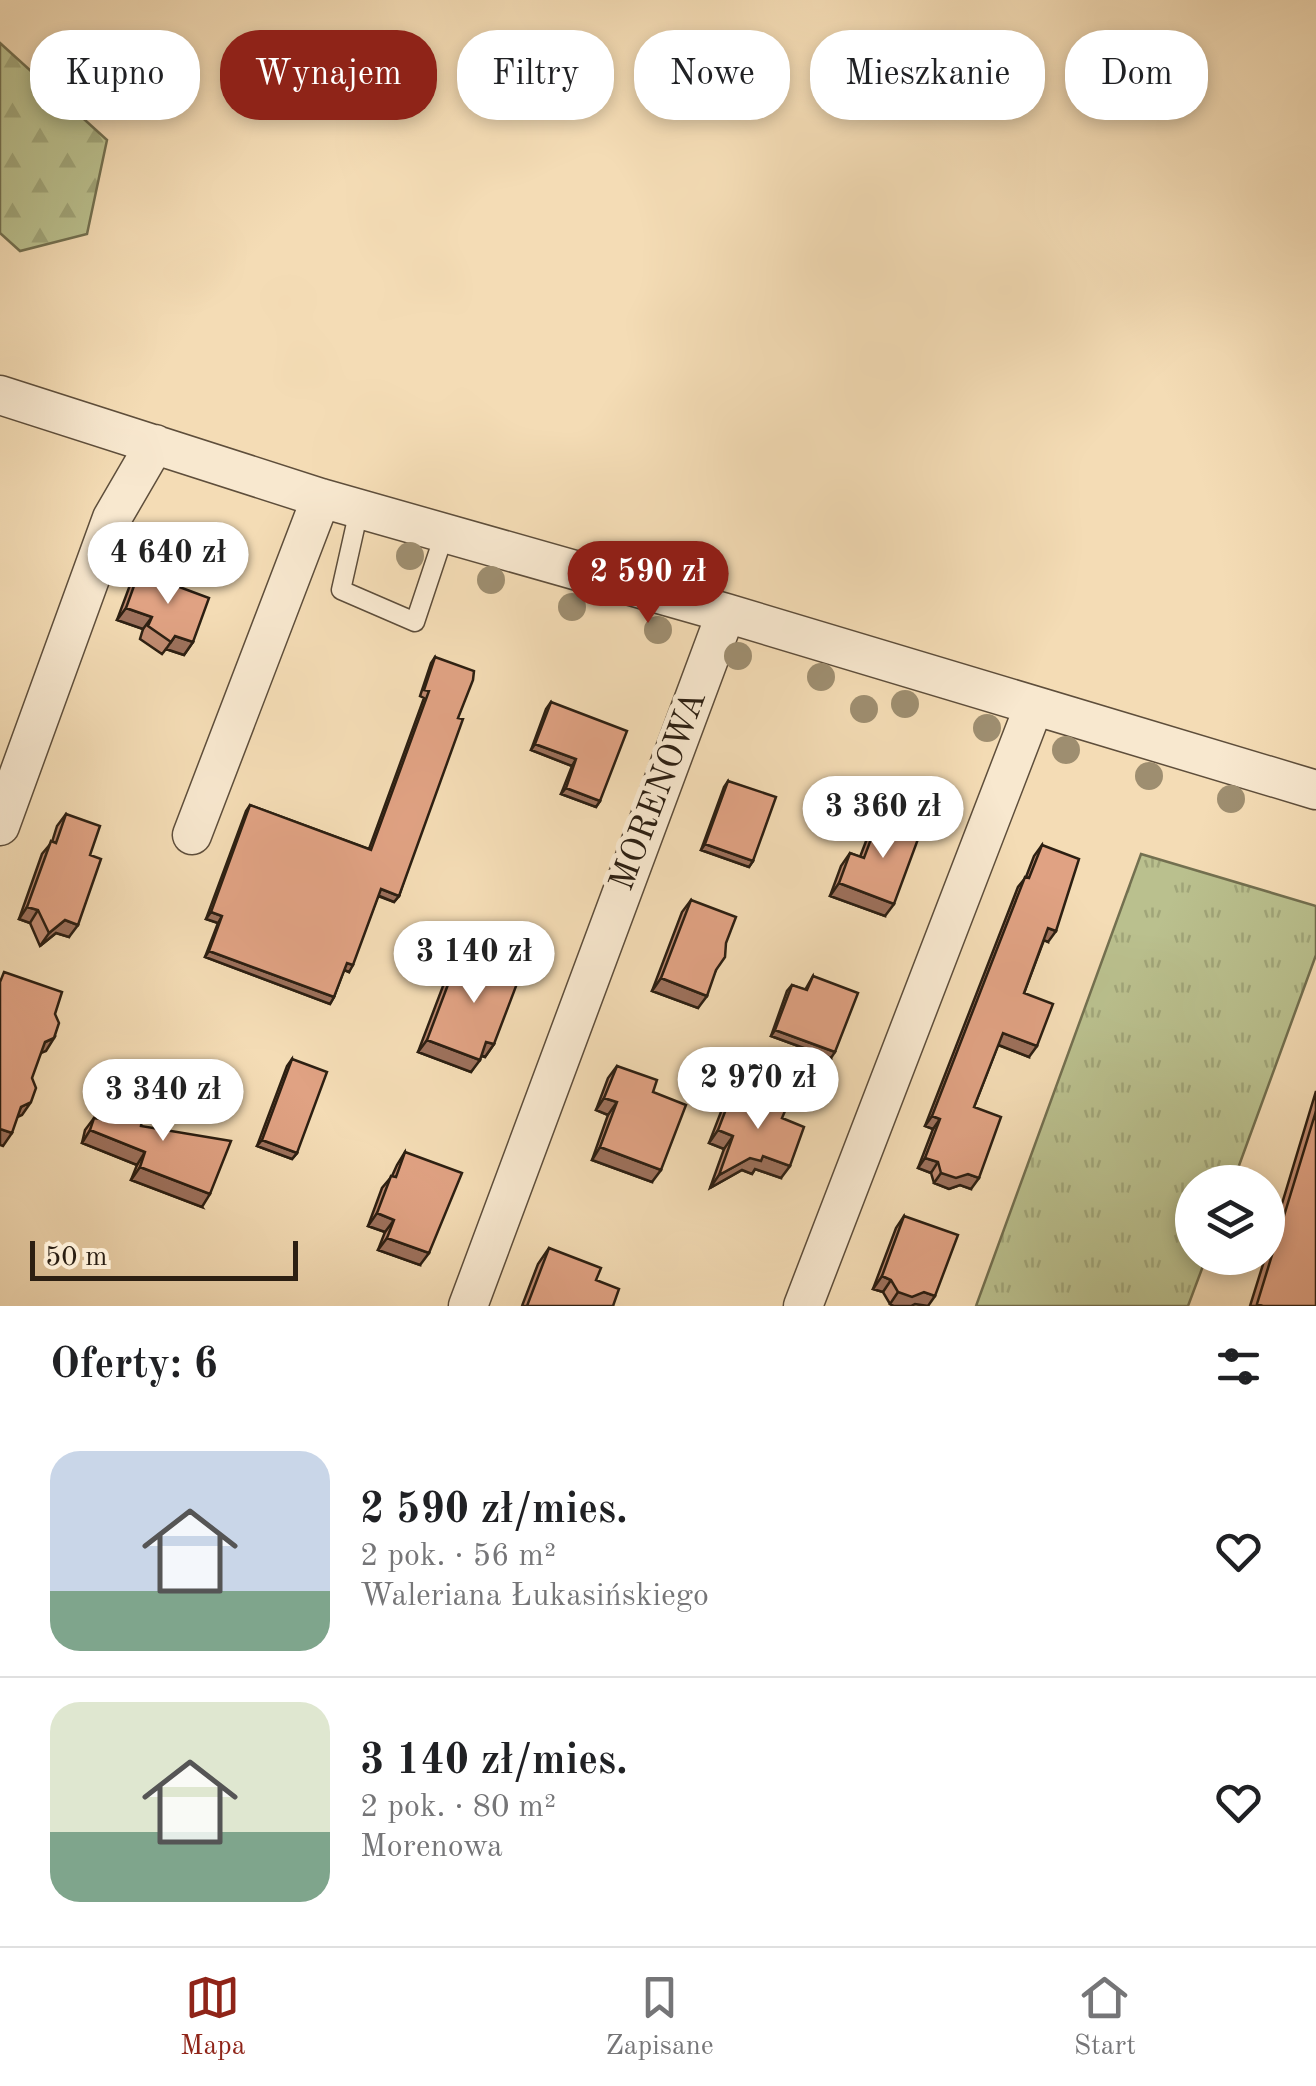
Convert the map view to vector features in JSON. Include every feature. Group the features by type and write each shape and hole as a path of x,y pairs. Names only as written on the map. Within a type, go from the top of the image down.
{"street":[{"path":"0,395 359,510 726,613 1316,790"},
{"path":"0,826 112,518 155,444"},
{"path":"192,835 320,498"},
{"name":"MORENOWA","path":"468,1306 726,613"},
{"path":"803,1306 1034,706"}],"lane":[{"path":"359,510 342,590 415,622 444,535"}],"green space":[{"path":"0,43 30,70 30,120 85,120 107,140 87,234 20,251 0,233"},
{"path":"1141,854 1316,906 1316,955 1239,1165 1175,1165 1175,1275 1200,1275 1188,1306 976,1306"}],"building":[{"path":"139,572 209,598 193,642 175,636 171,642 148,626 152,617 126,608"},
{"path":"435,657 474,671 458,718 463,719 399,896 381,889 353,965 347,963 334,997 209,951 222,916 211,912 250,805 371,850 429,691 424,690"},
{"path":"551,702 627,731 600,801 566,788 576,759 535,744"},
{"path":"728,781 776,797 753,861 705,844"},
{"path":"66,814 100,826 90,855 101,859 78,925 65,920 49,933 38,910 27,907 51,841 56,843"},
{"path":"880,815 921,831 894,904 839,883 850,853 864,858"},
{"path":"1042,845 1079,859 1056,931 1048,928 1024,993 1053,1004 1037,1046 1003,1033 974,1107 1001,1117 979,1178 968,1174 956,1178 941,1173 938,1162 925,1158 940,1119 932,1116 1025,877 1029,878"},
{"path":"691,900 736,917 725,957 707,996 661,978"},
{"path":"468,952 521,973 494,1044 486,1042 480,1060 427,1040 452,974 459,977"},
{"path":"4,972 62,992 55,1014 59,1023 54,1038 45,1042 32,1078 36,1088 31,1102 21,1107 12,1133 0,1129 0,982"},
{"path":"813,976 858,993 835,1052 775,1030 792,985 807,990"},
{"path":"292,1059 327,1072 297,1153 262,1140"},
{"path":"617,1066 657,1080 653,1092 686,1105 661,1170 600,1147 617,1102 604,1098"},
{"path":"112,1088 146,1094 141,1126 231,1141 210,1194 140,1167 145,1152 90,1130 94,1118 107,1120"},
{"path":"733,1091 785,1111 782,1118 804,1127 790,1166 763,1156 761,1161 750,1158 719,1175 733,1136 718,1130"},
{"path":"1316,1111 1316,1306 1257,1304 1266,1275 1285,1275 1285,1212"},
{"path":"405,1152 462,1173 429,1253 387,1238 394,1220 377,1213"},
{"path":"904,1216 958,1235 935,1296 924,1292 912,1297 898,1292 891,1280 882,1276"},
{"path":"549,1248 601,1268 596,1280 619,1289 613,1306 527,1306"}]}
